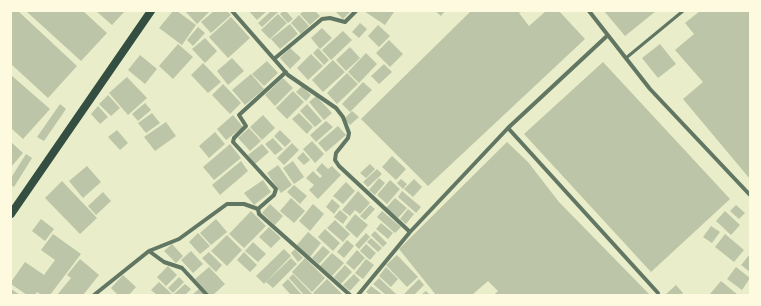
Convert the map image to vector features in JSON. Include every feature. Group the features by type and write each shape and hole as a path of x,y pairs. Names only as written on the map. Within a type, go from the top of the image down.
{"main road":[{"path":"11,214 151,11"}],"street":[{"path":"232,11 286,72 336,108 348,127 348,138 336,153 335,160 339,166 410,232"},
{"path":"274,59 322,20 330,18 345,22 356,11"},
{"path":"589,11 650,90 750,195"},
{"path":"358,295 410,232 508,128 608,34"},
{"path":"258,209 274,195 276,190 233,142 234,138 246,126 239,115 286,72"},
{"path":"508,128 658,293"},
{"path":"94,295 149,251 179,239 227,204 244,204 258,209"},
{"path":"258,209 259,214 350,295"},
{"path":"149,251 164,262 182,268 207,295"}],"lane":[{"path":"626,58 683,11"}],"building":[{"path":"11,11 18,11 77,66 48,98 11,64"},
{"path":"26,11 83,11 107,33 81,61"},
{"path":"96,11 125,11 112,25"},
{"path":"173,11 177,11 196,25 182,45 159,28"},
{"path":"185,11 210,11 197,24"},
{"path":"214,11 227,11 231,15 211,33 201,22"},
{"path":"249,11 267,11 257,20"},
{"path":"271,11 278,12 262,27 258,23"},
{"path":"283,11 286,11 293,19 288,23 280,14"},
{"path":"304,11 315,11 320,16 310,25 300,14"},
{"path":"335,11 351,11 343,19"},
{"path":"364,11 393,11 394,12 385,25"},
{"path":"435,11 445,11 441,16"},
{"path":"471,11 522,11 519,13 529,26 546,11 559,11 585,39 428,186 361,119"},
{"path":"604,11 656,11 625,36"},
{"path":"700,11 750,11 750,179 683,99 703,82 675,50 694,34 685,23"},
{"path":"278,14 287,23 270,39 261,30"},
{"path":"299,15 309,26 301,34 291,23"},
{"path":"231,17 250,38 228,58 209,37"},
{"path":"360,23 367,29 359,38 352,32"},
{"path":"290,24 298,34 280,49 271,39"},
{"path":"378,25 390,36 379,47 368,36"},
{"path":"198,27 205,33 193,46 187,40"},
{"path":"322,28 332,38 320,49 311,38"},
{"path":"343,31 352,40 331,60 322,50"},
{"path":"205,38 217,51 205,63 192,49"},
{"path":"389,40 403,54 390,67 376,53"},
{"path":"178,44 193,57 173,79 159,66"},
{"path":"660,44 676,64 658,78 642,58"},
{"path":"350,47 360,58 346,71 336,60"},
{"path":"290,48 301,58 290,69 280,58"},
{"path":"318,48 329,60 324,65 313,53"},
{"path":"366,53 377,64 359,83 348,72"},
{"path":"311,54 323,66 308,80 297,68"},
{"path":"140,55 157,69 145,84 128,70"},
{"path":"232,58 244,71 228,85 217,71"},
{"path":"333,60 345,72 323,92 312,80"},
{"path":"267,61 278,73 264,86 252,74"},
{"path":"603,62 730,199 651,272 524,134"},
{"path":"203,63 221,82 208,93 191,75"},
{"path":"384,64 392,72 379,84 371,76"},
{"path":"347,73 358,84 337,104 327,93"},
{"path":"251,74 264,89 245,105 232,90"},
{"path":"11,75 50,109 23,139 11,128"},
{"path":"127,77 147,98 128,115 109,93"},
{"path":"283,78 293,88 275,106 265,95"},
{"path":"363,82 372,90 350,112 342,104"},
{"path":"223,84 241,103 230,114 212,95"},
{"path":"302,86 311,95 306,101 296,92"},
{"path":"293,91 304,102 287,119 276,108"},
{"path":"108,95 120,108 111,116 99,104"},
{"path":"316,96 332,113 324,120 309,102"},
{"path":"145,103 151,110 138,121 132,114"},
{"path":"60,104 66,109 44,141 37,137"},
{"path":"307,104 322,121 315,127 300,111"},
{"path":"98,106 108,117 100,124 91,114"},
{"path":"352,111 359,117 350,125 344,119"},
{"path":"152,113 160,123 146,133 138,123"},
{"path":"299,113 313,127 307,134 292,119"},
{"path":"233,115 243,127 226,140 217,129"},
{"path":"263,115 275,128 262,140 250,127"},
{"path":"326,121 333,127 316,142 310,135"},
{"path":"166,122 176,136 155,151 144,137"},
{"path":"338,126 346,135 326,152 318,143"},
{"path":"249,128 261,141 250,151 238,138"},
{"path":"117,130 128,143 120,150 108,137"},
{"path":"280,130 291,141 285,147 274,136"},
{"path":"215,132 225,144 209,158 199,146"},
{"path":"273,138 283,149 275,155 265,144"},
{"path":"312,141 324,154 315,163 303,149"},
{"path":"11,142 23,153 11,167"},
{"path":"507,142 528,162 559,202 650,295 494,295 498,291 488,281 472,295 436,295 399,249"},
{"path":"292,143 299,150 284,165 277,158"},
{"path":"230,144 241,158 214,180 203,167"},
{"path":"262,144 269,152 255,164 248,155"},
{"path":"303,152 310,160 304,165 297,158"},
{"path":"26,154 32,158 14,187 11,185 11,178"},
{"path":"392,156 406,169 396,180 382,167"},
{"path":"241,161 248,171 220,195 212,185"},
{"path":"293,161 304,177 294,184 283,168"},
{"path":"322,163 328,169 332,166 341,175 318,199 309,190 314,185 306,178 313,171 320,178 322,176 316,170"},
{"path":"370,164 375,169 366,178 360,173"},
{"path":"278,165 292,185 281,193 267,173"},
{"path":"87,166 101,182 83,198 69,181"},
{"path":"377,169 382,174 368,187 363,182"},
{"path":"379,178 385,183 375,195 369,190"},
{"path":"401,179 407,184 403,189 397,183"},
{"path":"414,179 422,187 413,197 404,189"},
{"path":"263,180 271,192 254,205 244,193"},
{"path":"390,180 400,189 387,204 377,195"},
{"path":"62,181 97,218 80,234 45,198"},
{"path":"346,182 355,191 343,204 333,196"},
{"path":"294,185 307,196 300,204 287,192"},
{"path":"358,191 370,203 360,214 355,210 350,216 342,210"},
{"path":"402,191 421,207 416,213 398,197"},
{"path":"103,192 111,201 96,215 88,206"},
{"path":"291,198 305,211 294,223 280,211"},
{"path":"395,198 407,208 398,218 386,208"},
{"path":"332,199 340,206 334,214 326,207"},
{"path":"270,204 283,216 275,225 262,213"},
{"path":"313,204 324,214 310,231 299,221"},
{"path":"370,205 375,209 365,220 360,216"},
{"path":"736,205 745,213 739,219 730,211"},
{"path":"408,209 414,214 406,224 400,219"},
{"path":"340,210 348,217 343,224 334,217"},
{"path":"251,211 266,226 244,248 229,234"},
{"path":"382,211 401,227 395,233 377,217"},
{"path":"725,211 740,225 731,235 716,221"},
{"path":"355,214 368,225 357,238 345,227"},
{"path":"41,219 54,229 45,241 32,231"},
{"path":"216,219 227,232 211,245 200,233"},
{"path":"335,220 350,234 343,242 327,228"},
{"path":"381,223 393,233 388,239 376,229"},
{"path":"711,226 720,232 712,243 703,237"},
{"path":"269,227 281,238 271,248 259,237"},
{"path":"325,229 340,243 333,251 318,237"},
{"path":"375,231 387,243 383,247 371,235"},
{"path":"308,232 321,243 310,257 296,246"},
{"path":"198,233 210,246 200,254 189,242"},
{"path":"366,233 370,237 359,249 355,245"},
{"path":"53,234 81,254 50,295 41,295 37,292 35,295 27,295 11,284 11,282 25,262 44,275 55,260 41,250"},
{"path":"725,234 744,250 734,262 715,247"},
{"path":"227,235 242,250 227,266 211,251"},
{"path":"371,238 382,248 378,252 367,242"},
{"path":"347,240 354,246 344,258 337,252"},
{"path":"253,242 266,254 258,262 245,251"},
{"path":"172,244 183,256 176,263 164,251"},
{"path":"366,244 376,253 370,260 360,251"},
{"path":"323,246 330,252 319,264 312,258"},
{"path":"284,249 291,256 264,284 256,276"},
{"path":"295,249 303,258 298,262 291,253"},
{"path":"357,250 365,258 354,270 346,263"},
{"path":"191,251 203,264 193,273 181,260"},
{"path":"209,252 222,265 216,272 202,258"},
{"path":"244,252 257,265 250,272 237,260"},
{"path":"332,253 344,263 332,276 320,266"},
{"path":"750,254 750,272 741,265"},
{"path":"397,255 418,277 407,287 386,265"},
{"path":"291,258 297,264 273,288 266,282"},
{"path":"305,258 325,278 312,292 292,272"},
{"path":"80,259 99,275 83,295 57,295 71,278 67,275"},
{"path":"366,259 374,265 363,279 355,273"},
{"path":"345,265 352,272 341,284 334,277"},
{"path":"168,266 177,275 166,286 157,277"},
{"path":"209,267 225,284 213,295 209,295 195,279"},
{"path":"386,267 398,279 391,287 379,276"},
{"path":"736,267 750,278 742,290 727,279"},
{"path":"293,274 313,295 304,295 289,278"},
{"path":"354,274 360,280 350,291 343,285"},
{"path":"123,275 136,287 129,295 118,295 111,288"},
{"path":"179,277 184,282 173,293 168,288"},
{"path":"379,278 397,295 386,295 373,284"},
{"path":"288,279 302,295 291,295 282,285"},
{"path":"327,279 343,295 315,295 313,293"},
{"path":"419,279 424,285 414,295 403,295"},
{"path":"721,281 738,295 710,294"},
{"path":"159,282 173,295 157,295 151,290"},
{"path":"185,284 191,289 185,295 174,294"},
{"path":"676,285 683,293 681,295 665,295"},
{"path":"371,286 383,295 370,295 366,292"},
{"path":"200,288 206,295 192,295"},
{"path":"11,289 20,295 11,295"},
{"path":"426,291 430,295 421,295"}]}
